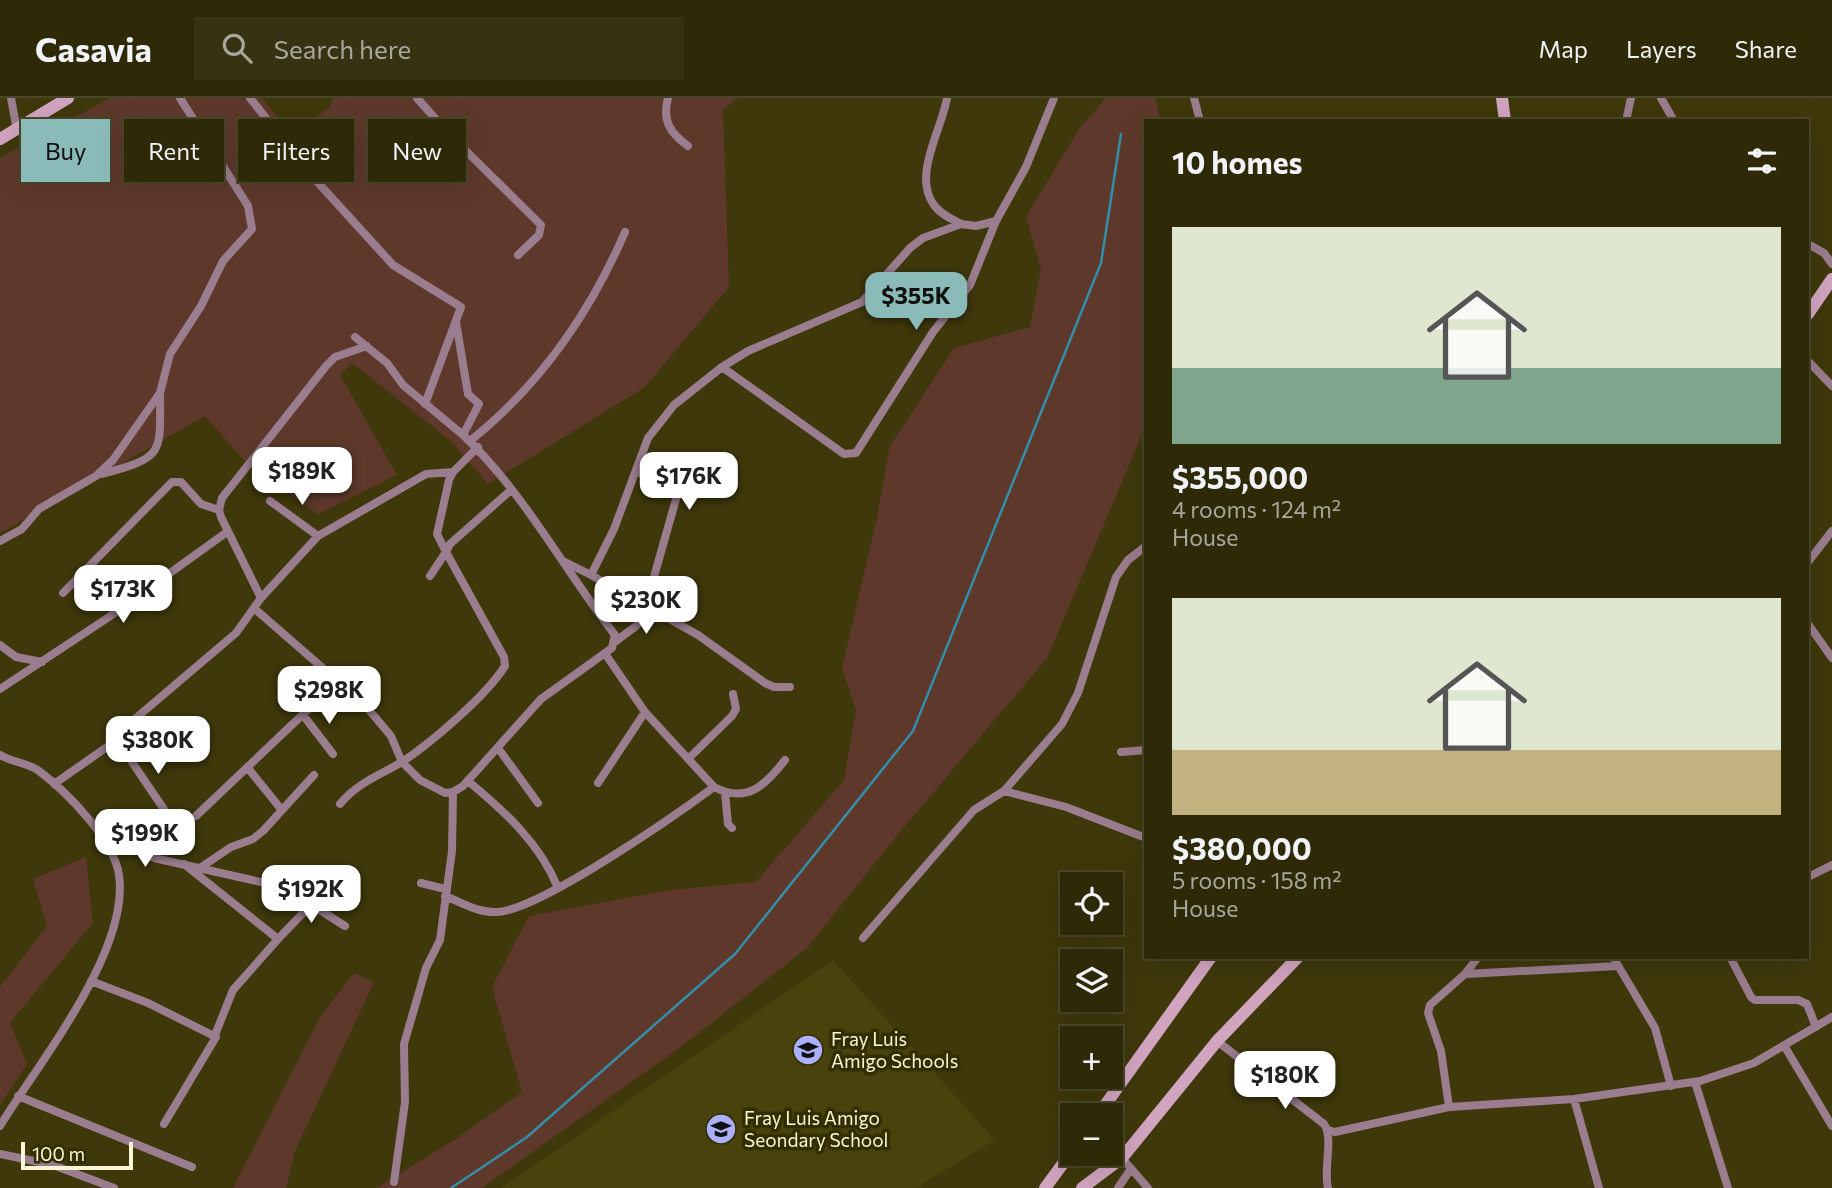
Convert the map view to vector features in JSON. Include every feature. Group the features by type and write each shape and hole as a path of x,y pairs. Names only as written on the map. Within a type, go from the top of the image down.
{"street":[{"path":"10,98 17,131"},
{"path":"0,139 68,98"},
{"path":"96,476 133,465 156,451 161,439 160,393 170,354 201,306 223,261 248,236 252,222 248,206 180,98"},
{"path":"250,98 312,175 393,265 459,305 461,310 425,404"},
{"path":"417,98 448,133 541,225 539,235 518,255"},
{"path":"668,98 667,126 676,138 688,145"},
{"path":"947,98 928,163 928,188 935,207 961,225"},
{"path":"722,367 844,454 856,453 933,332 970,285 996,221 1026,167 1054,98"},
{"path":"1194,98 1199,119"},
{"path":"1502,98 1505,119"},
{"path":"1626,119 1631,98"},
{"path":"1661,98 1673,119"},
{"path":"591,575 614,528 657,423 674,405 722,367 786,332 862,302 910,248 923,238 961,225 976,226 996,221"},
{"path":"467,438 556,356 607,273 625,232"},
{"path":"1809,245 1824,253 1832,264"},
{"path":"1809,313 1832,279"},
{"path":"456,322 468,394 479,404 467,438"},
{"path":"355,337 387,363 403,384 425,404 478,447 616,641"},
{"path":"261,598 227,532 219,510 222,498 326,366 335,357 367,346"},
{"path":"1809,362 1832,386"},
{"path":"0,541 22,529 39,509 96,476 113,460 160,393"},
{"path":"340,804 359,786 402,762 460,714 505,666 504,657 437,534 453,472 478,447"},
{"path":"54,784 117,740 136,718 236,633 261,598 318,536 426,474 453,472"},
{"path":"453,792 468,781 541,699 606,655 616,641 639,624 648,606 680,485 677,481 654,472 636,473"},
{"path":"63,593 172,482 181,482 201,504 219,510"},
{"path":"430,576 450,544 511,490"},
{"path":"270,501 318,536"},
{"path":"1809,561 1832,531"},
{"path":"0,690 227,532"},
{"path":"863,938 974,810 1004,791 1070,711 1116,577 1128,560 1144,548"},
{"path":"561,561 698,635 765,683 774,687 790,687"},
{"path":"255,609 364,704 391,736 402,762 429,786 453,792"},
{"path":"1809,625 1832,658"},
{"path":"0,645 16,657 42,662"},
{"path":"606,655 645,712 714,787 724,793 736,795 755,792 785,760"},
{"path":"196,816 338,681"},
{"path":"688,759 732,716 736,709 733,694"},
{"path":"598,783 645,712"},
{"path":"303,715 333,754"},
{"path":"117,740 176,827"},
{"path":"498,748 538,803"},
{"path":"1121,752 1144,750"},
{"path":"0,755 30,765 54,784 92,824 119,873 120,907 109,943 91,981 44,1060 0,1126"},
{"path":"247,767 281,809"},
{"path":"200,868 231,847 253,839 314,775"},
{"path":"468,781 502,809 527,836 552,873 558,888"},
{"path":"421,883 483,911 510,911 558,888 670,819 714,787"},
{"path":"1004,791 1066,807 1144,837"},
{"path":"394,1182 405,1102 404,1044 426,968 440,940 453,851 453,792"},
{"path":"724,793 728,824 732,828"},
{"path":"135,836 144,854 265,883 315,907 345,926"},
{"path":"184,864 278,939"},
{"path":"1809,876 1832,864"},
{"path":"164,1124 215,1041 233,990 302,914 315,907"},
{"path":"1107,1103 1210,959"},
{"path":"1123,1157 1217,1041 1296,959"},
{"path":"1449,1107 1441,1051 1427,1013 1430,1005 1465,974 1476,959"},
{"path":"1614,959 1655,1027 1671,1086"},
{"path":"1731,959 1751,997 1755,1000 1798,1000 1807,1004 1816,1027"},
{"path":"1465,974 1618,966"},
{"path":"91,981 148,1003 215,1035"},
{"path":"1217,1041 1311,1113 1328,1130 1335,1132 1449,1107 1574,1099 1695,1082 1731,1072 1785,1047 1832,1017"},
{"path":"1785,1047 1832,1126"},
{"path":"1695,1082 1728,1188"},
{"path":"18,1096 192,1167"},
{"path":"1574,1099 1599,1188"},
{"path":"1328,1130 1325,1164 1328,1188"},
{"path":"0,1154 53,1165 114,1188"},
{"path":"1123,1160 1148,1188"},
{"path":"1045,1188 1061,1166"},
{"path":"1082,1188 1111,1166"},
{"path":"1118,1188 1130,1170"}],"shaded area":[{"path":"110,98 262,98 279,119 238,119 238,182 354,182 354,119 313,119 330,107 333,98 738,98 723,110 729,287 645,387 488,484 451,441 352,363 340,375 397,475 318,514 250,467 205,416 0,533 0,158 21,147 21,182 110,182 110,119 72,119"},
{"path":"1106,98 1156,98 1160,119 1144,119 1142,435 1047,658 900,832 807,948 682,1046 482,1188 377,1188 454,1140 522,1092 492,987 529,916 670,890 756,882 844,780 856,710 842,668 876,522 890,446 954,348 1030,327 1041,269 1026,217 1079,129"},
{"path":"86,857 93,923 10,1023 27,1064 0,1105 0,987 47,926 33,879"},
{"name":"Fray Luis Amigo Schools","path":"833,960 995,1140 916,1188 501,1188"},
{"path":"354,973 374,982 295,1151 286,1188 233,1188 320,1017"}],"waterway":[{"path":"451,1188 527,1137 735,954 913,731 1101,263 1121,134"}],"place":[{"name":"Fray Luis Amigo Schools","path":"808,1050"},
{"name":"Fray Luis Amigo Seondary School","path":"721,1129"}]}
